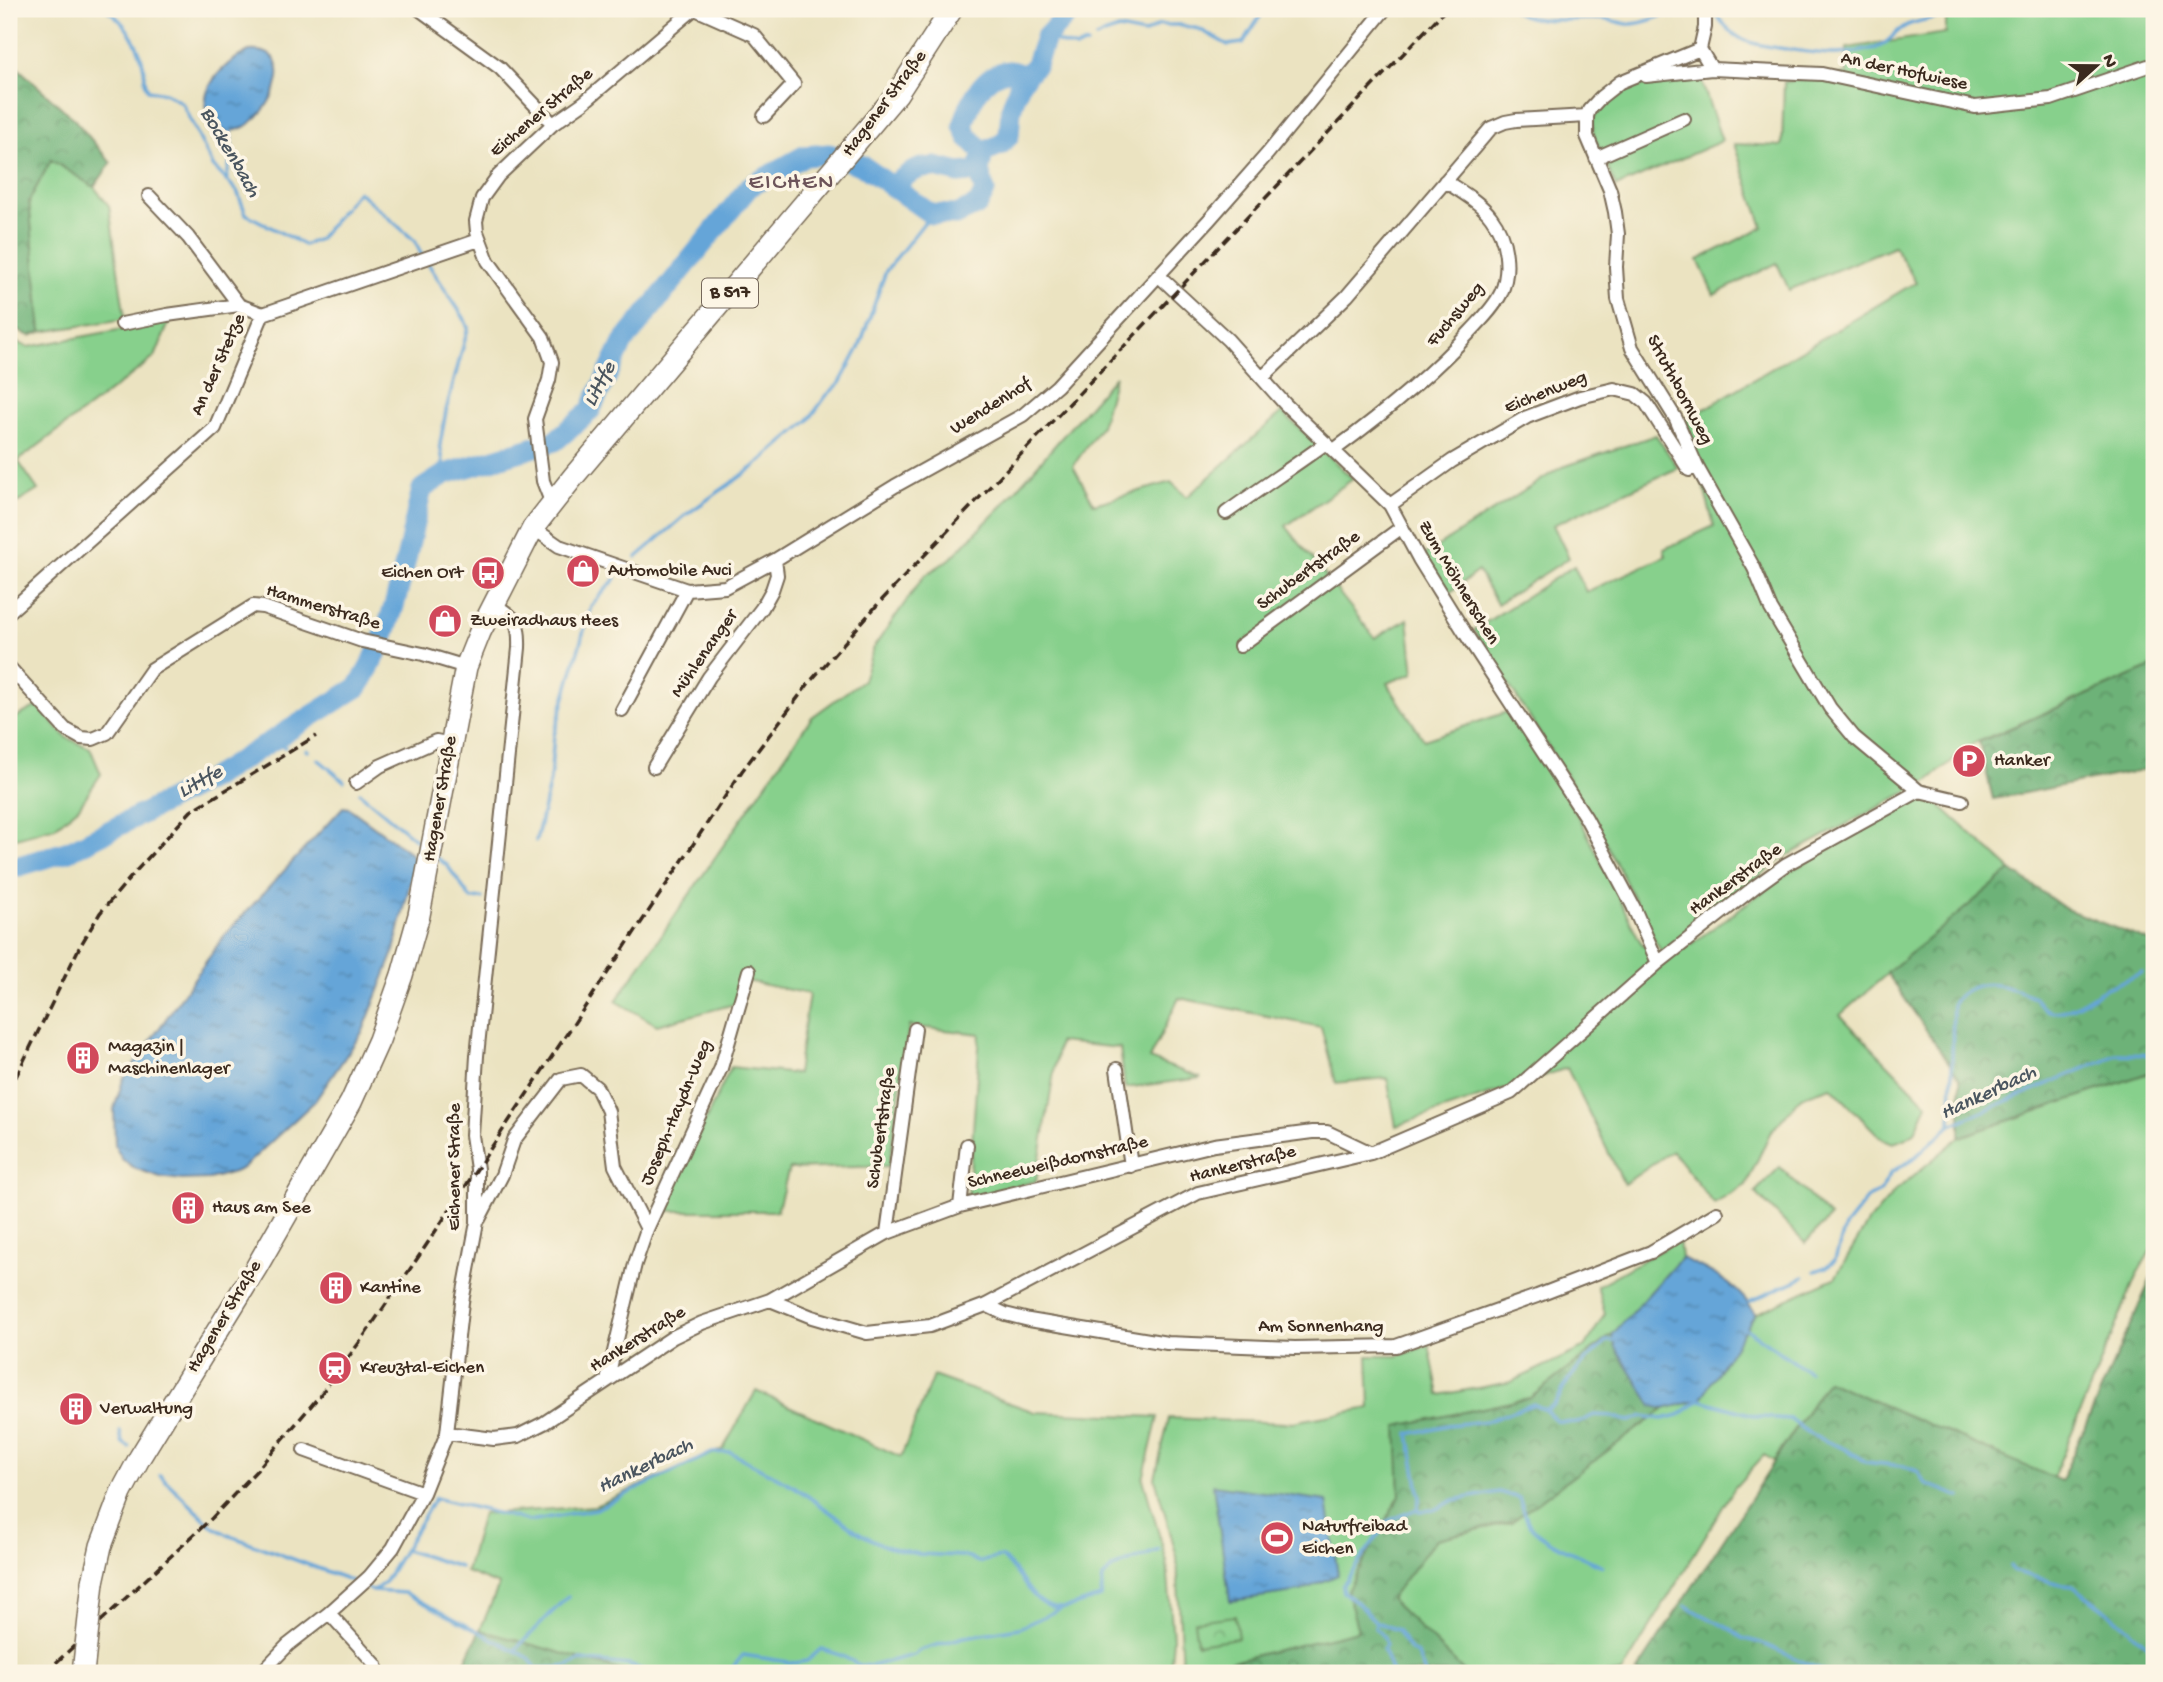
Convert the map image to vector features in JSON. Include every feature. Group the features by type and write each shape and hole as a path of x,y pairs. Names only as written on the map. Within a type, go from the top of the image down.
{"main road":[{"name":"Hagener Straße","path":"83,1673 93,1582 101,1546 127,1481 256,1268 364,1076 388,1016 409,954 432,853 467,667 475,642 533,528 897,94 952,9"}],"street":[{"path":"419,9 437,13 500,68 553,124"},
{"name":"Eichener Straße","path":"552,504 543,481 535,419 549,380 552,362 543,337 488,261 479,240 476,221 482,198 498,176 553,124 583,103 695,9 754,35 794,84 764,116"},
{"path":"1705,9 1705,27 1700,49 1712,69"},
{"name":"Wendenhof","path":"533,528 559,546 687,590 725,587 775,560 895,486 1023,415 1057,386 1268,153 1381,10"},
{"path":"1262,378 1347,296 1485,133 1499,124 1516,120 1587,116 1601,97 1620,82 1700,49"},
{"name":"An der Hofwiese","path":"1632,78 1712,69 1822,74 1975,107 2051,99 2148,66"},
{"name":"Struthbornweg","path":"1587,116 1587,136 1615,212 1618,234 1618,299 1632,348 1675,419 1697,467 1754,568 1771,610 1830,708 1854,737 1919,791"},
{"path":"1596,158 1684,119"},
{"name":"Fuchsweg","path":"1226,513 1253,493 1368,424 1444,361 1491,309 1501,294 1506,255 1499,230 1491,216 1445,181"},
{"path":"149,196 188,237 239,305"},
{"name":"An der Stetze","path":"9,612 215,428 263,314 479,240"},
{"name":"Zum Möhnerschen","path":"1158,275 1228,340 1285,404 1390,505 1465,633 1586,818 1633,906 1658,963"},
{"path":"122,324 239,305 263,314"},
{"name":"Eichenweg","path":"1390,505 1452,461 1527,417 1580,397 1614,388 1634,394 1646,403 1689,470 1697,467"},
{"name":"Schubertstraße","path":"1240,646 1402,527"},
{"name":"Mühlenanger","path":"654,767 709,677 762,608 777,575 775,560"},
{"path":"622,710 687,590"},
{"name":"Eichener Straße","path":"261,1673 288,1645 369,1577 393,1548 423,1493 447,1433 462,1302 477,1222 477,1169 472,1135 477,1056 519,633 515,620 494,604"},
{"name":"Hammerstraße","path":"9,667 65,729 81,738 93,739 107,733 152,669 253,606 263,607 362,641 467,667"},
{"path":"356,783 380,766 436,741 452,744"},
{"path":"1919,791 1962,801"},
{"name":"Hankerstraße","path":"447,1433 495,1439 518,1436 544,1423 673,1337 702,1323 770,1300 812,1317 867,1333 930,1326 986,1305 1198,1193 1371,1153 1511,1093 1658,963 1786,865 1919,791"},
{"name":"Joseph-Haydn-Weg","path":"607,1381 635,1264 647,1229 721,1068 749,971"},
{"name":"Schubertstraße","path":"887,1233 915,1029"},
{"path":"1117,1069 1131,1166"},
{"path":"477,1222 502,1175 514,1140 561,1079 581,1075 597,1088 608,1111 615,1166 647,1229"},
{"name":"Schneeweißdornstraße","path":"770,1300 887,1233 960,1206 1214,1145 1312,1132 1327,1132 1371,1153"},
{"path":"960,1206 967,1145"},
{"name":"Am Sonnenhang","path":"986,1305 1005,1314 1029,1320 1167,1343 1294,1348 1396,1346 1651,1252 1717,1213"},
{"path":"304,1450 423,1493"},
{"path":"329,1613 376,1665 377,1673"}],"green space":[{"path":"1946,9 2154,9 2154,666 1972,744 1928,781 1783,858 1661,952 1592,816 1474,630 1574,566 1586,592 1666,556 1664,549 1714,526 1686,420 1916,282 1894,246 1789,290 1777,263 1714,295 1698,260 1763,227 1734,144 1782,146 1784,82 1847,74 1847,48 1946,33"},
{"path":"9,60 74,119 111,163 94,187 51,160 29,201 41,332 30,336 11,328 9,324"},
{"path":"1700,77 1722,141 1616,187 1593,134 1593,119 1603,106 1634,86"},
{"path":"51,160 94,187 109,206 125,319 41,332 29,201"},
{"path":"170,320 155,357 18,461 38,490 9,508 9,339 28,347"},
{"path":"1115,376 1101,426 1073,466 1094,504 1171,482 1187,497 1282,412 1353,479 1286,526 1375,638 1408,619 1414,673 1387,683 1424,740 1510,711 1581,821 1640,941 1661,966 1791,871 1919,797 1940,805 2011,870 1840,1015 1927,1104 1915,1132 1893,1143 1881,1138 1831,1087 1801,1097 1770,1133 1746,1185 1714,1204 1672,1151 1624,1184 1567,1068 1396,1126 1387,1078 1336,1083 1321,1027 1179,998 1149,1059 1201,1078 1125,1088 1120,1048 1059,1042 1036,1181 968,1199 980,1034 909,1026 889,1166 789,1169 777,1211 662,1211 731,1067 797,1074 809,994 742,980 735,1004 657,1025 616,1001 812,717 863,680 874,647 924,576 950,559 1002,506"},
{"path":"1656,435 1678,468 1553,525 1569,558 1497,604 1478,571 1449,593 1424,555 1560,468"},
{"path":"2154,666 2154,768 1993,799 1979,742"},
{"path":"37,706 67,738 90,748 101,774 79,807 55,827 9,840 9,804 13,786 9,784 9,721"},
{"path":"2011,870 2066,909 2154,943 2154,1071 1960,1137 1960,1079 1887,973"},
{"path":"2154,1071 2154,1245 2137,1274 2053,1478 1827,1381 1774,1461 1764,1455 1735,1487 1622,1673 1466,1673 1390,1599 1436,1539 1511,1522 1664,1409 1700,1400 1755,1314 1835,1278 1869,1221 1894,1192 1960,1137"},
{"path":"1780,1167 1830,1217 1805,1243 1755,1192"},
{"path":"1679,1240 1681,1258 1612,1335 1530,1398 1398,1426 1400,1495 1347,1591 1359,1631 1182,1673 1177,1557 1155,1478 1169,1418 1287,1423 1370,1408 1368,1356 1398,1356 1429,1345 1439,1395 1511,1382 1585,1347 1605,1314 1597,1286"},
{"path":"2154,1272 2154,1673 1636,1673 1827,1381 2061,1481"},
{"path":"1612,1335 1664,1409 1511,1522 1436,1539 1390,1599 1466,1673 1181,1673 1358,1631 1347,1591 1400,1495 1397,1426 1530,1398"},
{"path":"933,1376 1035,1412 1158,1417 1143,1479 1167,1562 1173,1639 1170,1673 630,1673 480,1630 499,1585 466,1572 482,1514 595,1506 723,1449 756,1391 901,1457"},
{"path":"1235,1616 1238,1638 1197,1644 1194,1621"},
{"path":"480,1630 630,1673 460,1673"}],"water":[{"path":"249,51 266,53 276,62 278,74 275,89 268,104 257,117 244,127 231,131 223,130 218,128 207,111 208,90 221,71"},
{"path":"343,807 349,808 410,853 415,862 393,955 363,1031 315,1101 243,1168 209,1179 182,1180 160,1177 134,1168 122,1159 115,1146 114,1109 123,1080 224,936"},
{"path":"1681,1258 1713,1273 1733,1287 1755,1314 1700,1400 1664,1409 1652,1406 1616,1348 1612,1335"},
{"name":"Naturfreibad Eichen","path":"1213,1485 1327,1501 1338,1575 1301,1591 1230,1601"}],"waterway":[{"name":"Bockenbach","path":"106,9 126,27 135,43 142,60 148,90 165,93 182,103 213,166 237,191 246,214 304,245 319,239 358,191 415,241 422,256"},
{"name":"Littfe","path":"9,869 69,851 209,780 358,687 371,665 391,616 422,489 445,474 555,441 590,411 623,343 749,187 804,156 829,154 863,166 931,214 956,215 978,205 985,191 979,171 983,152 1000,145 1009,136 1011,109 1020,83 1036,64 1045,38 1070,9"},
{"path":"1096,38 1119,29 1144,34 1159,25 1179,25 1199,29 1228,45 1243,43 1265,9"},
{"path":"1512,9 1532,18 1597,19 1630,24 1667,14"},
{"path":"1713,11 1730,31 1743,40 1790,50 1838,54 1876,48 1905,26 1921,21 2000,9"},
{"path":"1045,38 1076,48 1087,44"},
{"path":"983,152 968,137 963,126 973,99 984,83 1000,73 1011,71 1026,76"},
{"path":"226,181 232,152 230,131"},
{"path":"892,186 921,168 935,167 959,173 979,171"},
{"path":"637,557 687,514 754,467 808,421 826,396 840,383 859,348 886,271 931,214"},
{"name":"Bockenbach","path":"427,262 468,328 440,444 445,474"},
{"path":"536,841 550,781 554,735 591,606 616,578"},
{"path":"268,743 285,747"},
{"path":"318,759 344,781"},
{"path":"360,793 423,846"},
{"path":"437,858 447,865 471,899 482,898"},
{"path":"1951,1125 1953,1003 1961,994 1981,985 2002,986 2035,997 2042,1007 2059,1012 2142,972"},
{"name":"Hankerbach","path":"1815,1271 1835,1260 1845,1227 1868,1198 1880,1192 1891,1172 1912,1160 1951,1125 2118,1054 2154,1055"},
{"name":"Hankerbach","path":"1749,1302 1804,1277"},
{"path":"1746,1329 1809,1372"},
{"path":"1546,1409 1555,1403 1583,1363 1607,1341 1614,1341"},
{"name":"Hankerbach","path":"1425,1673 1417,1654 1410,1650 1397,1630 1376,1622 1343,1592 1342,1586 1388,1521 1417,1509 1420,1497 1409,1434 1448,1425 1487,1421 1534,1404 1557,1421 1578,1423 1594,1415 1631,1421 1643,1416 1662,1419 1679,1415 1700,1400 1760,1417 1790,1419 1811,1435 1850,1451 1865,1462 1903,1466 1917,1471 1925,1483 1960,1497"},
{"name":"Hankerbach","path":"120,1431 122,1442 129,1447"},
{"name":"Hankerbach","path":"160,1475 212,1526 228,1535 373,1591 384,1583 435,1498 529,1521 596,1509 712,1453 730,1452 795,1487 861,1534 887,1547 918,1554 963,1556 979,1562 1001,1557 1035,1597 1052,1607 1068,1607 1101,1597 1103,1578 1113,1568 1159,1550"},
{"path":"1417,1509 1434,1510 1454,1500 1499,1492 1519,1498 1528,1522 1535,1531 1563,1548 1603,1566"},
{"path":"405,1550 460,1567"},
{"path":"2010,1566 2013,1571 2073,1586 2154,1651"},
{"path":"373,1591 405,1593 529,1658 536,1668 559,1667 580,1660 629,1665 651,1673"},
{"path":"515,1650 568,1596"},
{"path":"1686,1606 1742,1638 1761,1643 1828,1673"},
{"path":"728,1673 743,1655 795,1663 807,1661 821,1649 860,1665 871,1666 914,1655 920,1650 964,1637 1019,1628 1060,1609"},
{"path":"1376,1623 1375,1628 1384,1637 1386,1645 1383,1649 1392,1673"}],"railway":[{"path":"45,1673 212,1518 257,1470 321,1394 419,1256 742,771 809,683 878,604 1446,9"},
{"path":"9,1091 79,948 100,913 136,871 191,811 316,736"}],"place":[{"name":"Automobile Avci","path":"583,571"},
{"name":"Eichen Ort","path":"488,573"},
{"name":"Zweiradhaus Hees","path":"445,621"},
{"name":"Hanker","path":"1969,761"},
{"name":"Magazin | Maschinenlager","path":"83,1058"},
{"name":"Haus am See","path":"188,1208"},
{"name":"Kantine","path":"336,1288"},
{"name":"Kreuztal-Eichen","path":"335,1368"},
{"name":"Verwaltung","path":"76,1409"},
{"name":"Naturfreibad Eichen","path":"1277,1538"}],"district":[{"name":"EICHEN","path":"792,183"}]}
